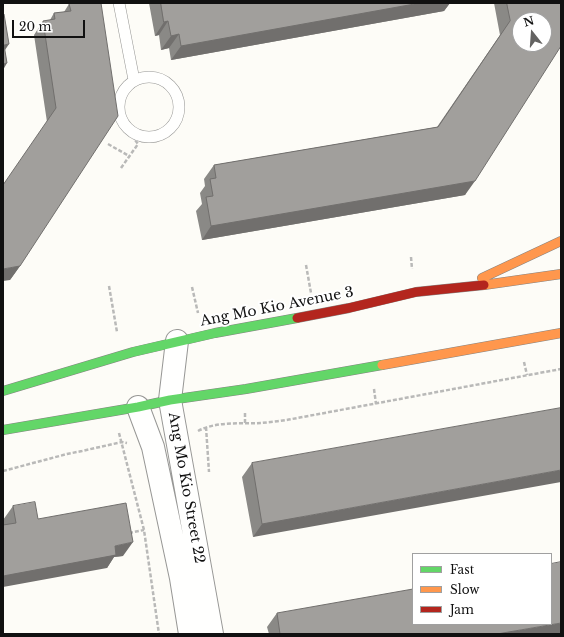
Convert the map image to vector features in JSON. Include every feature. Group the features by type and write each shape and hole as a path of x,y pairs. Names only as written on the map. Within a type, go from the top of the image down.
{"main road":[{"path":"461,288 561,241"},
{"name":"Ang Mo Kio Avenue 3","path":"3,390 133,352 214,332 348,308 416,292 461,288 561,274"},
{"path":"3,430 138,407 170,400 246,389 446,352 561,333"}],"street":[{"name":"Ang Mo Kio Street 22","path":"177,341 170,400 212,634"},
{"name":"Ang Mo Kio Street 22","path":"138,407 153,447 182,585 190,634"}],"lane":[{"path":"119,3 134,80"},
{"path":"151,76 166,81 177,93 180,109 175,124 163,135 148,138 132,133 121,121 118,106 123,91 134,80 151,76"}],"path":[{"path":"121,121 138,144 121,168"},
{"path":"108,144 129,156"},
{"path":"411,257 411,262"},
{"path":"306,265 311,290"},
{"path":"108,286 116,326"},
{"path":"192,287 197,311"},
{"path":"227,425 235,423 260,423 292,419 561,369"},
{"path":"3,471 67,454 82,452 122,442 144,530 159,634"},
{"path":"122,534 144,530"}],"building":[{"path":"101,3 118,116 20,266 3,269 3,185 56,108 43,21 55,19 54,13 71,11 69,4"},
{"path":"161,3 420,3 181,46 179,34 171,36 168,21 164,22"},
{"path":"507,3 561,3 561,46 475,181 211,226 206,197 213,196 210,179 216,178 214,165 438,127 510,21"},
{"path":"3,14 9,44 4,45 7,63 3,64"},
{"path":"561,408 561,470 262,524 252,463"},
{"path":"35,502 38,519 126,503 133,542 115,546 116,555 3,576 3,525 16,523 13,506"},
{"path":"561,562 561,623 552,625 552,564"},
{"path":"412,589 412,625 549,625 497,634 280,634 277,613"}],"traffic: fast":[{"path":"3,391 133,352 215,333 297,318"},
{"path":"3,430 138,407 170,400 246,389 382,365"}],"traffic: slow":[{"path":"482,278 561,241"},
{"path":"484,285 561,274"},
{"path":"382,365 561,333"}],"traffic: jam":[{"path":"297,318 349,308 416,292 484,285"}]}
